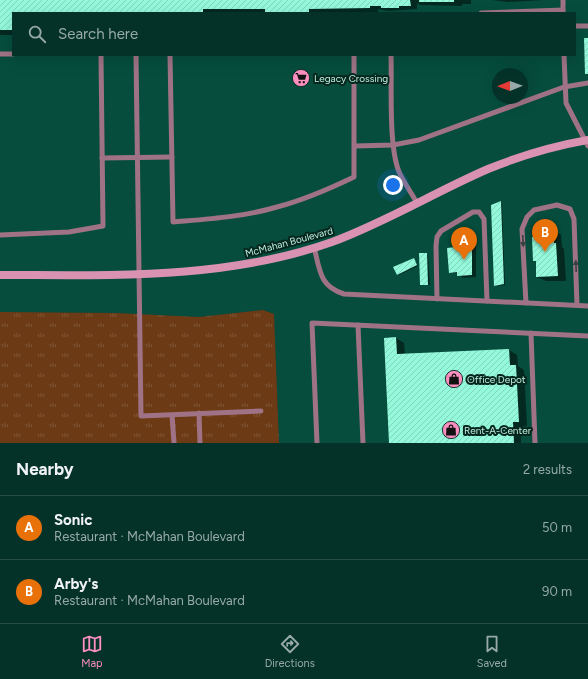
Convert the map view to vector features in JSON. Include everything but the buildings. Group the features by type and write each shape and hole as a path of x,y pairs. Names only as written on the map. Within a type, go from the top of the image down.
{"street":[{"name":"McMahan Boulevard","path":"0,275 139,275 206,270 245,264 314,247 360,231 488,170 517,158 544,150 587,142"}],"lane":[{"path":"522,12 563,11 563,0"},
{"path":"576,26 588,26"},
{"path":"0,54 12,54"},
{"path":"0,235 68,232 103,226 101,56"},
{"path":"136,56 141,416 261,411"},
{"path":"170,56 173,222 236,215 277,208 326,191 354,177 354,56"},
{"path":"391,56 393,145 399,174 418,203"},
{"path":"564,56 564,87 566,103 587,142"},
{"path":"355,146 393,145 419,140 564,87 588,84"},
{"path":"102,158 172,157"},
{"path":"526,303 522,229 527,218 534,210 557,205 570,209 574,219 577,305"},
{"path":"437,299 437,237 441,231 473,212 479,212 484,218 487,301"},
{"path":"314,247 324,281 332,290 344,294 588,306"},
{"path":"317,443 312,323 588,336"},
{"path":"358,325 363,443"},
{"path":"531,334 535,443"},
{"path":"199,414 200,443"},
{"path":"172,415 174,443"}],"shaded area":[{"path":"0,0 588,0 588,443 279,443 274,314 263,310 199,317 116,313 0,312"}],"green space":[{"path":"263,310 274,314 279,443 0,443 0,312 116,313 199,317"}],"place":[{"name":"Legacy Crossing","path":"301,78"},
{"name":"Arby's","path":"545,252"},
{"name":"Sonic","path":"464,260"},
{"name":"Office Depot","path":"454,379"},
{"name":"Rent-A-Center","path":"451,430"}]}
